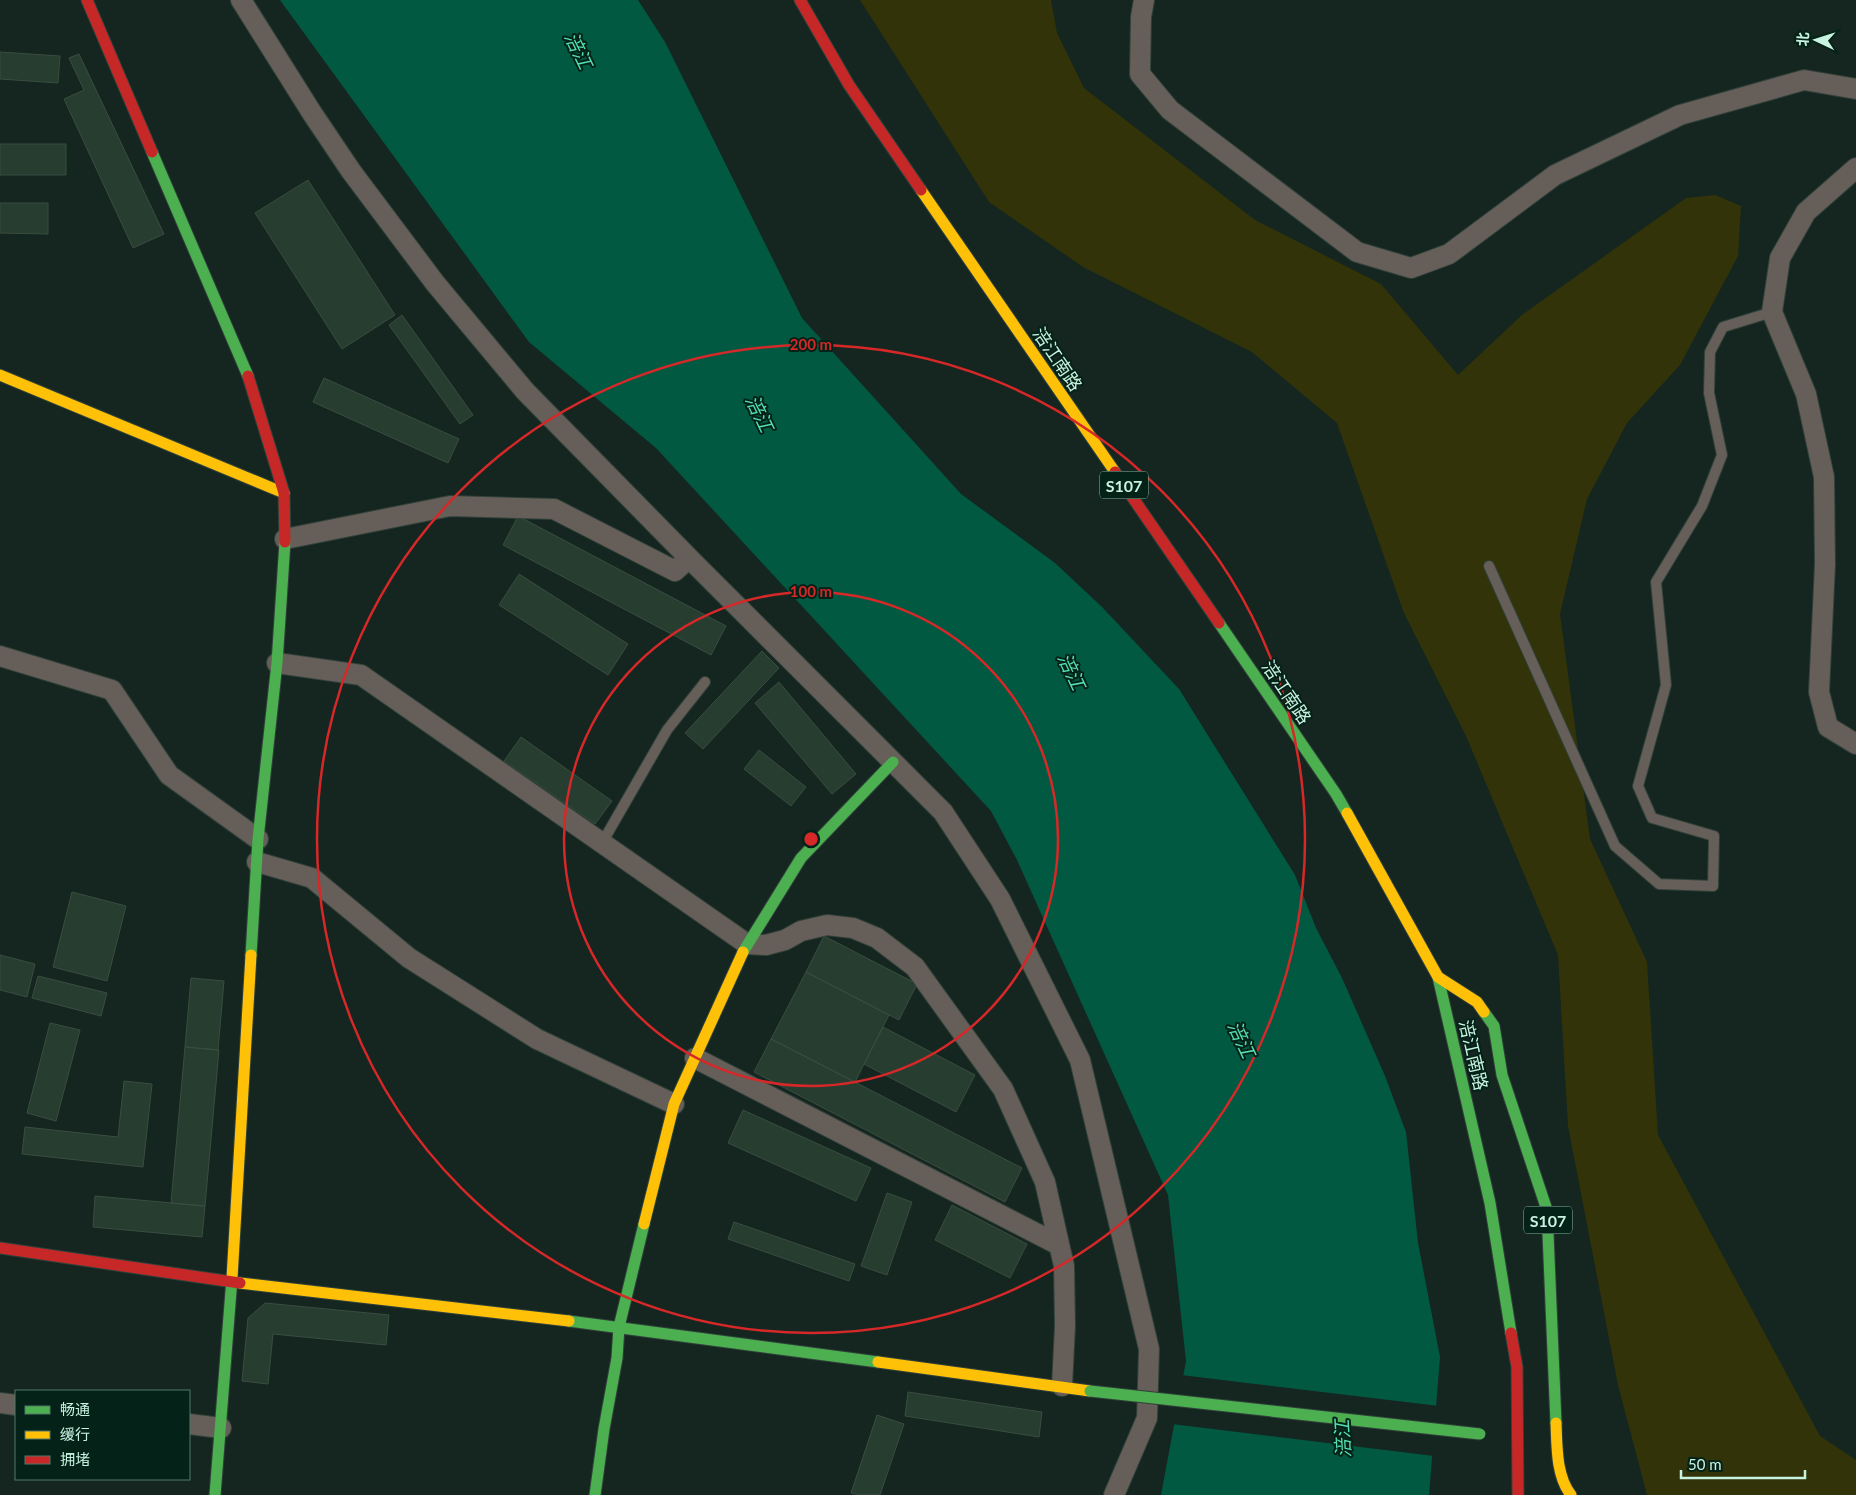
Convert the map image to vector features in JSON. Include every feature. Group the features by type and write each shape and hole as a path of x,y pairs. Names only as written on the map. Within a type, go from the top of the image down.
{"street":[{"path":"87,0 250,380 284,494 285,538 277,663 258,839 232,1282 215,1495"},
{"path":"241,0 280,64 392,228 440,290 524,391 943,812 1000,899 1080,1060 1149,1349 1147,1418 1114,1495"},
{"name":"涪江南路","path":"800,0 849,85 1336,794 1438,977 1490,1203 1517,1367 1514,1438 1518,1495"},
{"path":"1144,0 1141,17 1140,74 1170,110 1357,252 1411,268 1449,254 1554,175 1680,115 1804,80 1856,89"},
{"path":"1856,168 1806,212 1780,258 1772,312 1806,394 1824,477 1825,564 1819,692 1828,727 1856,744"},
{"path":"0,375 284,494"},
{"path":"285,538 450,506 554,509 675,571 689,558"},
{"path":"0,656 112,690 169,775 258,839"},
{"path":"277,663 361,675 747,944 766,945 785,940 801,931 827,926 853,928 877,938 915,967 1003,1089 1045,1182 1064,1266 1065,1326 1062,1386"},
{"path":"595,1495 604,1429 618,1358 619,1327 674,1104 747,944 801,858 893,762"},
{"path":"257,862 312,878 409,958 537,1039 674,1104"},
{"name":"S107","path":"1438,977 1477,1002 1494,1026 1502,1075 1547,1210 1555,1363 1557,1451 1564,1486 1570,1495"},
{"path":"695,1058 1059,1245"},
{"path":"0,1248 232,1282 619,1327 1090,1390 1485,1435"},
{"path":"0,1403 15,1405"},
{"path":"190,1424 221,1428"}],"lane":[{"path":"1489,566 1615,846 1659,884 1713,886 1714,836 1652,818 1638,786 1666,685 1656,582 1702,506 1722,455 1709,393 1710,352 1723,326 1772,312"},
{"path":"602,843 667,730 705,682"}],"shaded area":[{"path":"860,0 1051,0 1057,33 1084,88 1255,220 1381,284 1458,375 1522,315 1686,198 1715,195 1741,206 1738,256 1680,365 1627,423 1587,499 1560,614 1590,839 1647,962 1658,1135 1820,1436 1856,1460 1856,1495 1647,1495 1618,1385 1568,1126 1558,955 1466,736 1404,613 1337,423 1252,352 1083,267 989,202"}],"water":[{"name":"涪江","path":"280,0 638,0 665,42 802,318 961,494 1055,563 1102,607 1179,689 1295,875 1316,928 1342,978 1385,1076 1406,1132 1418,1243 1440,1357 1429,1495 1161,1495 1186,1361 1168,1195 1017,860 991,811 656,448 529,342"}],"pier":[{"path":"1181,1375 1439,1406 1434,1456 1172,1424"}],"building":[{"path":"0,52 60,56 58,83 0,79"},
{"path":"79,54 164,234 133,248 64,99 84,90 69,58"},
{"path":"0,144 66,144 66,175 0,175"},
{"path":"308,180 395,315 342,349 255,213"},
{"path":"0,203 48,203 48,234 0,233"},
{"path":"402,315 473,415 460,424 389,325"},
{"path":"324,378 459,439 448,463 313,402"},
{"path":"518,516 726,626 711,655 503,545"},
{"path":"519,574 628,644 608,675 499,605"},
{"path":"762,651 779,668 703,749 685,733"},
{"path":"779,682 856,774 832,794 755,703"},
{"path":"521,737 612,801 595,824 504,761"},
{"path":"759,750 806,787 791,806 744,769"},
{"path":"72,892 126,906 107,981 53,967"},
{"path":"824,936 917,984 899,1020 806,972"},
{"path":"0,955 35,964 27,997 0,990"},
{"path":"806,972 889,1015 855,1082 771,1039"},
{"path":"38,976 107,993 101,1016 32,998"},
{"path":"191,978 224,981 218,1050 185,1047"},
{"path":"50,1023 80,1030 56,1121 27,1113"},
{"path":"883,1027 975,1075 956,1112 864,1064"},
{"path":"771,1039 1022,1168 1005,1202 754,1072"},
{"path":"185,1047 219,1050 205,1206 171,1203"},
{"path":"124,1081 152,1084 143,1167 22,1154 25,1127 118,1137"},
{"path":"743,1110 871,1168 856,1201 728,1143"},
{"path":"887,1193 912,1202 887,1275 861,1266"},
{"path":"95,1196 205,1206 202,1237 93,1227"},
{"path":"952,1205 1027,1244 1010,1278 935,1240"},
{"path":"734,1222 855,1264 849,1281 728,1239"},
{"path":"265,1303 389,1315 386,1345 273,1334 268,1384 242,1381 248,1318"},
{"path":"908,1392 1042,1412 1039,1437 905,1416"},
{"path":"877,1415 904,1424 880,1495 858,1495 851,1493"}],"traffic: fast":[{"path":"152,152 248,376"},
{"path":"251,955 258,839 277,663 285,542"},
{"path":"1219,623 1347,813"},
{"path":"743,952 801,858 893,762"},
{"path":"1438,977 1490,1203 1511,1333"},
{"path":"1484,1012 1494,1026 1502,1075 1547,1210 1556,1423"},
{"path":"595,1495 604,1429 617,1358 619,1327 644,1224"},
{"path":"215,1495 232,1278"},
{"path":"569,1321 878,1362"},
{"path":"1090,1391 1480,1434"}],"traffic: slow":[{"path":"921,190 1115,472"},
{"path":"0,375 284,493"},
{"path":"1347,813 1438,977 1477,1002 1484,1012"},
{"path":"644,1224 674,1104 743,952"},
{"path":"232,1278 251,955"},
{"path":"240,1283 569,1321"},
{"path":"878,1362 1090,1391"},
{"path":"1556,1423 1560,1470 1562,1479 1571,1495"}],"traffic: jam":[{"path":"87,0 152,152"},
{"path":"800,0 849,85 921,190"},
{"path":"248,376 284,493 285,542"},
{"path":"1115,472 1219,623"},
{"path":"0,1248 240,1283"},
{"path":"1511,1333 1517,1367 1518,1495"}]}
